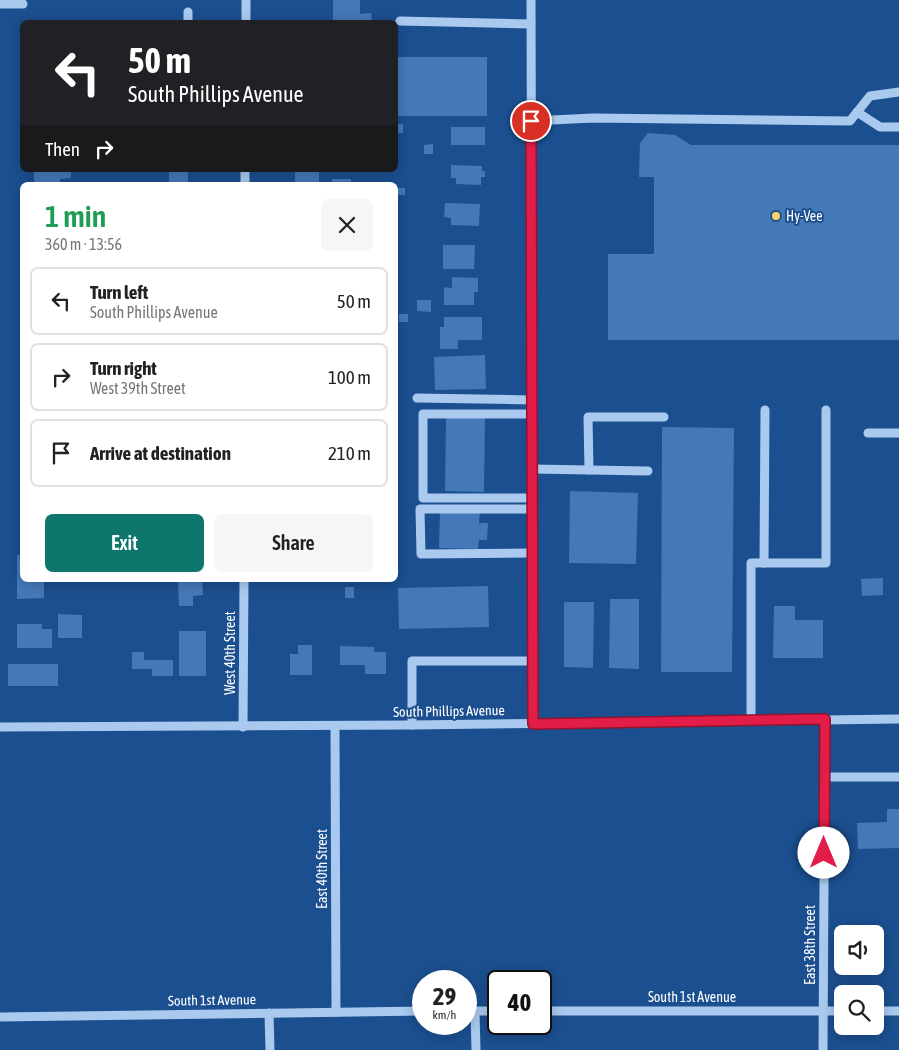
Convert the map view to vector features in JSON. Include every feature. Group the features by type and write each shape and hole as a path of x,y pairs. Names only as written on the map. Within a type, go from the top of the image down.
{"street":[{"path":"246,0 246,20"},
{"path":"531,0 533,724"},
{"path":"0,4 23,4"},
{"path":"188,12 188,20"},
{"path":"400,21 531,24"},
{"path":"531,121 593,118 850,121 870,96 899,92"},
{"path":"857,112 880,126 899,127"},
{"path":"416,398 532,400"},
{"path":"764,563 765,410"},
{"path":"751,720 751,563 826,563 826,410"},
{"path":"532,414 423,414 423,498 532,498"},
{"path":"588,470 588,417 664,417"},
{"path":"868,433 899,433"},
{"path":"532,470 648,471"},
{"path":"532,508 420,510 421,554 532,553"},
{"name":"West 40th Street","path":"243,726 244,582"},
{"path":"412,725 412,661 533,661"},
{"name":"East 38th Street","path":"823,1050 825,719"},
{"name":"South Phillips Avenue","path":"0,727 335,726 899,719"},
{"name":"East 40th Street","path":"335,726 336,1012"},
{"path":"824,777 899,777"},
{"name":"South 1st Avenue","path":"0,1017 412,1011"},
{"name":"South 1st Avenue","path":"552,1011 834,1011"},
{"path":"884,1011 899,1011"},
{"path":"269,1013 270,1050"},
{"path":"474,1035 476,1050"}],"building":[{"path":"333,0 360,0 360,14 371,13 372,20 333,20"},
{"path":"398,57 487,57 487,116 398,116"},
{"path":"398,124 403,124 403,133 398,133"},
{"path":"451,127 485,127 485,145 451,145"},
{"name":"Hy-Vee","path":"648,133 675,135 691,145 899,145 899,340 608,340 608,254 654,254 654,177 639,177 640,143"},
{"path":"433,144 433,154 424,154 424,145"},
{"path":"451,165 482,166 482,171 485,171 485,177 481,177 481,185 456,184 456,178 451,178"},
{"path":"34,172 71,172 71,178 60,179 60,182 34,182"},
{"path":"169,172 188,172 188,182 169,182"},
{"path":"295,172 319,172 319,182 295,182"},
{"path":"332,179 351,179 351,182 332,182"},
{"path":"398,188 405,188 405,195 398,195"},
{"path":"445,203 480,204 479,226 451,225 451,218 444,217"},
{"path":"443,245 475,245 474,269 443,269"},
{"path":"452,277 478,278 478,292 474,292 474,305 444,305 444,287 452,288"},
{"path":"417,300 431,300 431,312 417,311"},
{"path":"399,314 408,314 408,322 399,322"},
{"path":"444,317 482,317 482,340 458,340 458,349 440,349 440,327 444,327"},
{"path":"485,355 486,389 435,390 434,357"},
{"path":"446,418 485,418 484,492 445,491"},
{"path":"662,427 734,428 732,672 661,672"},
{"path":"570,491 638,493 636,564 569,563"},
{"path":"440,511 480,512 479,523 488,523 487,540 479,540 478,549 439,548"},
{"path":"17,555 20,555 20,582 44,582 44,598 17,599"},
{"path":"883,578 883,595 862,596 861,579"},
{"path":"178,582 202,582 203,595 193,596 193,606 179,606"},
{"path":"488,586 489,627 399,629 398,588"},
{"path":"345,587 354,587 354,598 345,598"},
{"path":"610,599 639,599 639,669 609,668"},
{"path":"564,602 594,602 593,668 564,667"},
{"path":"774,606 795,606 795,620 823,620 823,658 773,658"},
{"path":"58,614 82,615 82,638 58,638"},
{"path":"17,624 42,624 42,629 52,629 52,648 17,648"},
{"path":"179,631 206,631 206,676 179,676"},
{"path":"298,645 312,645 312,675 290,675 290,654 298,654"},
{"path":"340,646 374,647 374,652 386,652 386,674 365,674 365,665 340,665"},
{"path":"132,652 144,652 144,660 173,660 173,676 152,676 152,669 132,669"},
{"path":"8,664 58,664 58,686 8,686"},
{"path":"887,809 899,809 899,848 858,849 857,823 887,822"}],"place":[{"name":"Hy-Vee","path":"776,216"}],"route":[{"path":"531,121 533,724 825,719 824,853"}]}
